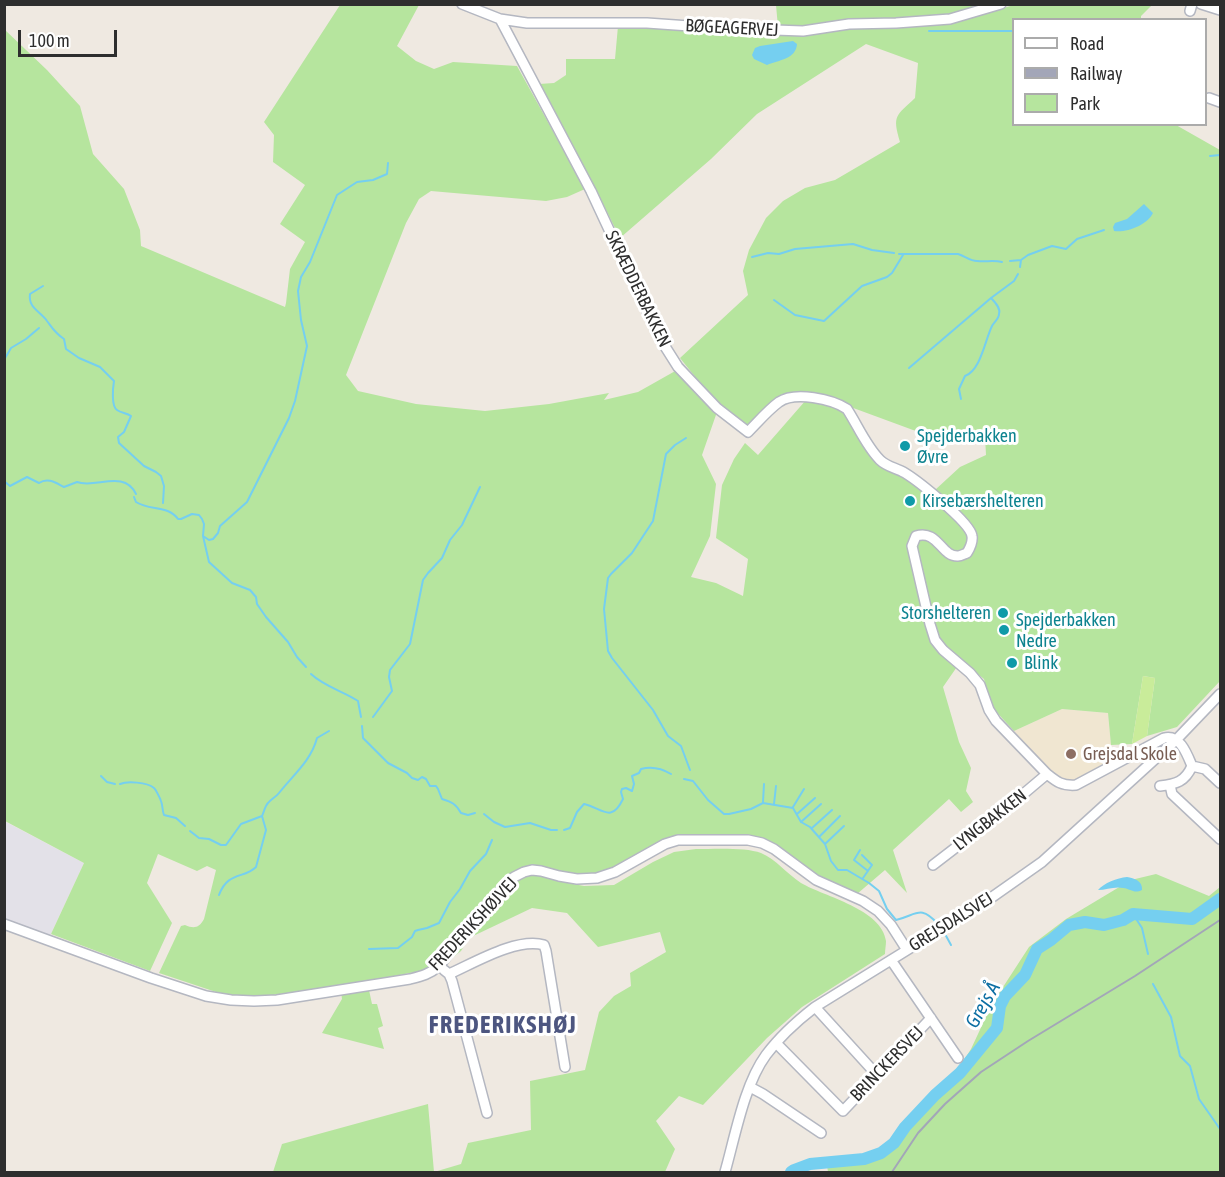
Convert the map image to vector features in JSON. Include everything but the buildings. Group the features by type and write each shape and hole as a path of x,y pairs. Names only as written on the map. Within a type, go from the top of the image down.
{"street":[{"name":"BØGEAGERVEJ","path":"462,4 500,19 527,23 647,23 803,31 849,24 950,19 1001,4"},
{"path":"1201,4 1221,10"},
{"name":"SKRÆDDERBAKKEN","path":"500,19 591,191 659,337 678,367 717,408 748,432 780,402 790,397 821,398 842,406 847,409 881,462 912,477 960,517 972,533 972,542 967,553 957,557 950,554 931,537 923,534 916,537 912,546 932,630 938,645 980,685 989,710 996,721 1047,774 1066,786 1076,785 1164,738 1169,736 1176,740"},
{"path":"1209,99 1221,102"},
{"name":"GREJSDALSVEJ","path":"725,1173 750,1087 765,1056 795,1022 815,1007 988,900 1042,862 1176,740 1221,693"},
{"path":"1160,786 1181,781 1188,775 1192,766 1184,748 1176,740"},
{"path":"1192,766 1205,769 1221,783"},
{"name":"LYNGBAKKEN","path":"933,865 1047,774"},
{"path":"1170,785 1172,794 1221,839"},
{"name":"FREDERIKSHØJVEJ","path":"4,924 206,996 231,1000 277,1000 392,982 433,971 490,901 514,877 524,872 532,870 577,879 597,878 615,872 664,844 678,840 748,840 774,849 816,880 863,901 878,911 891,925 907,950"},
{"path":"449,974 512,946 544,945 565,1067"},
{"path":"891,960 958,1058"},
{"path":"439,966 449,974 452,981 487,1113"},
{"path":"815,1007 876,1074"},
{"name":"BRINCKERSVEJ","path":"776,1043 843,1111 931,1018"},
{"path":"750,1087 821,1134"}],"shaded area":[{"name":"Grejsdal Skole","path":"1062,709 1108,713 1111,745 1109,762 1072,783 1056,776 1014,731"},
{"path":"4,821 84,863 49,938 5,921"}],"green space":[{"path":"340,5 419,5 397,46 416,61 434,69 453,62 517,66 585,189 567,197 546,201 431,191 419,199 406,223 346,375 358,391 416,404 485,411 549,404 609,393 604,400 638,392 677,370 697,394 717,412 702,455 716,484 710,536 691,577 716,583 743,596 748,559 716,538 722,485 734,459 745,443 758,455 806,400 841,409 881,467 914,476 935,490 960,467 986,455 985,436 949,439 913,430 818,395 782,394 750,424 742,424 708,393 680,358 748,295 743,271 749,250 766,218 783,201 805,188 835,180 900,142 896,121 900,113 915,98 918,63 866,44 757,114 711,159 620,238 539,84 554,83 566,75 566,59 615,59 618,26 734,33 957,21 1014,5 1152,5 1141,18 1012,18 1012,126 1178,126 1220,150 1220,681 1177,727 1147,736 1155,678 1143,676 1132,744 1111,745 1108,713 1062,709 1014,731 990,705 984,679 961,661 943,687 959,742 971,768 966,791 973,802 961,812 949,799 893,850 907,893 885,870 857,894 819,877 764,840 682,836 611,869 589,875 533,867 519,870 483,903 439,960 425,970 369,981 266,996 225,995 159,973 181,926 196,927 204,919 216,870 207,866 197,871 158,854 147,883 172,923 150,971 51,934 84,863 5,821 4,29 47,70 80,106 93,154 124,189 140,230 141,246 285,307 290,269 305,242 280,224 305,185 273,162 274,135 264,122"},
{"path":"776,5 989,5 946,15 843,21 804,27 778,27"},
{"path":"1143,676 1155,678 1147,736 1132,744"},
{"path":"696,849 747,850 761,853 801,883 864,912 882,930 886,941 885,954 802,1007 767,1038 703,1105 679,1096 656,1121 675,1149 665,1172 434,1172 461,1164 468,1143 531,1130 530,1081 585,1070 599,1012 614,996 631,986 630,973 666,952 660,932 598,947 567,913 532,908 469,938 461,951 451,959 450,957 488,910 517,880 528,875 544,876 584,886 614,885 674,852"},
{"path":"1156,874 1209,896 1220,887 1220,1172 828,1172 826,1159 873,1153 887,1146 903,1125 957,1071 971,1049 992,1004 1029,947 1066,919 1131,880"},
{"path":"369,990 372,1004 377,1004 383,1026 378,1028 384,1049 322,1033 342,999 341,992"},
{"path":"428,1104 434,1172 273,1172 282,1144"}],"water":[{"path":"793,41 797,44 794,53 782,60 767,65 754,59 752,55 755,48 760,46"},
{"path":"1144,204 1153,213 1146,221 1130,229 1114,231 1115,223 1127,219"},
{"path":"1127,877 1140,882 1142,890 1135,891 1117,887 1098,890 1111,881"}],"waterway":[{"path":"929,31 1012,31"},
{"path":"1210,156 1220,155"},
{"path":"203,536 209,540 213,539 220,526 247,502 289,418 307,346 298,291 301,277 310,262 337,195 357,182 373,180 387,174 388,163"},
{"path":"1010,261 1021,260 1052,246 1066,249 1077,239 1104,230"},
{"path":"752,257 768,253 779,254 795,249 853,244 894,253"},
{"path":"899,254 958,254 974,261 1002,262"},
{"path":"774,300 795,315 824,321 862,286 892,273 903,255"},
{"path":"1020,267 1021,260"},
{"path":"961,399 959,389 965,376 975,368 979,361 992,326 999,316 998,307 991,298 1014,281 1018,274"},
{"path":"43,286 30,294 31,303 56,333 64,339 66,349 79,358 100,367 114,381 115,408 131,416 124,432 118,437 119,443 144,466 161,476 164,486 163,503"},
{"path":"909,368 991,298"},
{"path":"4,360 11,348 39,328"},
{"path":"686,438 666,454 653,521 632,553 608,578 604,609 608,651 653,710 668,736 681,746 690,770"},
{"path":"4,481 10,486 27,477 39,483 49,481 64,487 77,482 84,484 117,481 131,487 136,494"},
{"path":"373,717 392,691 390,670 410,644 423,580 442,558 450,540 462,525 480,487"},
{"path":"134,497 141,505 164,510 178,519 192,514 199,515 204,524 203,536 209,562 232,583 250,590 266,617 306,667"},
{"path":"311,674 358,701 361,717"},
{"path":"362,726 363,738 388,763 412,778 426,779 430,786 436,786 442,799 453,804 461,813 468,815 475,813"},
{"path":"190,831 199,838 226,845 241,824 262,816 267,804 306,761 317,738 329,731"},
{"path":"564,830 570,828 577,812 584,804 610,813 614,811 623,799 622,789 632,791 634,784 632,776 639,773 641,769 656,768 671,774"},
{"path":"101,776 107,782 115,784"},
{"path":"684,779 693,781 708,800 724,814 751,809 763,803 793,808 801,822 810,827 825,844 831,861 838,870 847,870 879,891 887,909 896,920 922,913 927,914 938,924"},
{"path":"120,784 147,784 154,788 161,801 164,815 176,818 185,826"},
{"path":"763,802 764,784"},
{"path":"774,804 776,786"},
{"path":"793,807 804,789"},
{"path":"797,814 815,798"},
{"path":"801,822 821,804"},
{"path":"812,828 832,810"},
{"path":"484,814 505,827 530,823 557,830"},
{"path":"219,895 227,882 256,867 266,830 262,816"},
{"path":"819,837 840,816"},
{"path":"825,844 844,826"},
{"path":"369,949 398,948 412,937 415,931 439,923 470,871 486,854 492,840"},
{"path":"860,850 854,860 868,871"},
{"path":"862,855 872,865 863,878"},
{"name":"Grejs Å","path":"791,1172 810,1164 864,1159 881,1153 894,1143 905,1127 935,1095 960,1073 997,1028 1000,1006 1005,996 1025,975 1037,949 1069,925 1085,922 1104,925 1123,920 1133,914 1192,919 1220,899"},
{"path":"1133,914 1142,928 1148,954"},
{"path":"945,934 951,945"},
{"path":"1153,984 1171,1017 1180,1056 1190,1066 1199,1099 1220,1129"},
{"path":"984,993 999,1015"}],"railway":[{"path":"892,1172 918,1133 945,1104 981,1072 1220,920"}],"place":[{"name":"Spejderbakken Øvre","path":"905,446"},
{"name":"Kirsebærshelteren","path":"910,501"},
{"name":"Storshelteren","path":"1003,613"},
{"name":"Spejderbakken Nedre","path":"1004,630"},
{"name":"Blink","path":"1012,663"},
{"name":"Grejsdal Skole","path":"1071,754"}],"district":[{"name":"FREDERIKSHØJ","path":"503,1025"}]}
